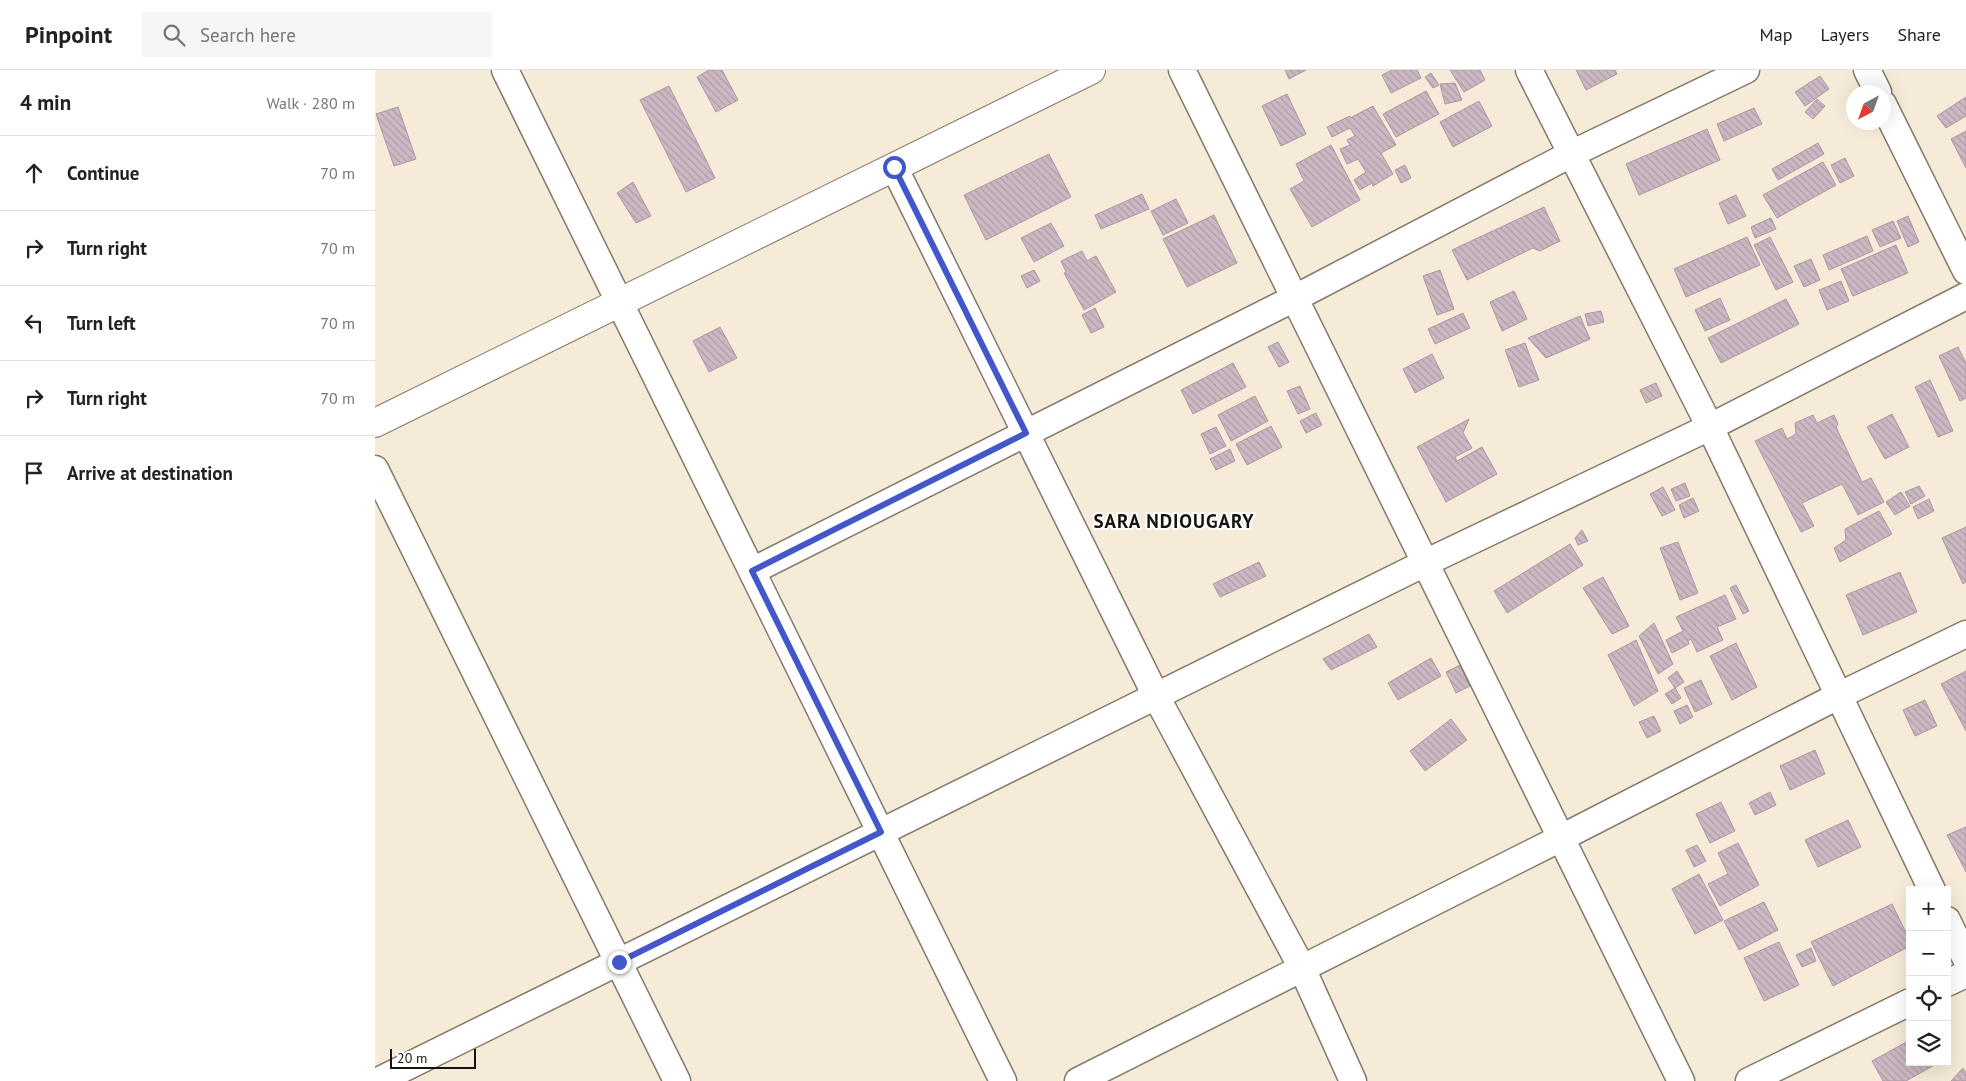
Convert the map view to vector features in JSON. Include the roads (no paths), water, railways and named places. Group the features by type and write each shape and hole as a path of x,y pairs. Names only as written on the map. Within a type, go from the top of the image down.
{"street":[{"path":"505,70 1003,1081"},
{"path":"375,423 1091,70"},
{"path":"1182,70 1681,1081"},
{"path":"1529,70 1710,427 1930,886"},
{"path":"752,571 1295,298 1571,154 1746,70"},
{"path":"1867,70 1874,85"},
{"path":"1891,120 1966,271"},
{"path":"894,167 1156,696 1302,968 1353,1081"},
{"path":"378,1081 1425,563 1710,427 1966,296"},
{"path":"375,470 677,1081"},
{"path":"1078,1081 1838,696 1966,634"},
{"path":"1951,928 1966,959"},
{"path":"1951,981 1966,974"},
{"path":"1749,1081 1906,1004"}],"district":[{"name":"SARA NDIOUGARY","path":"1174,521"}]}
